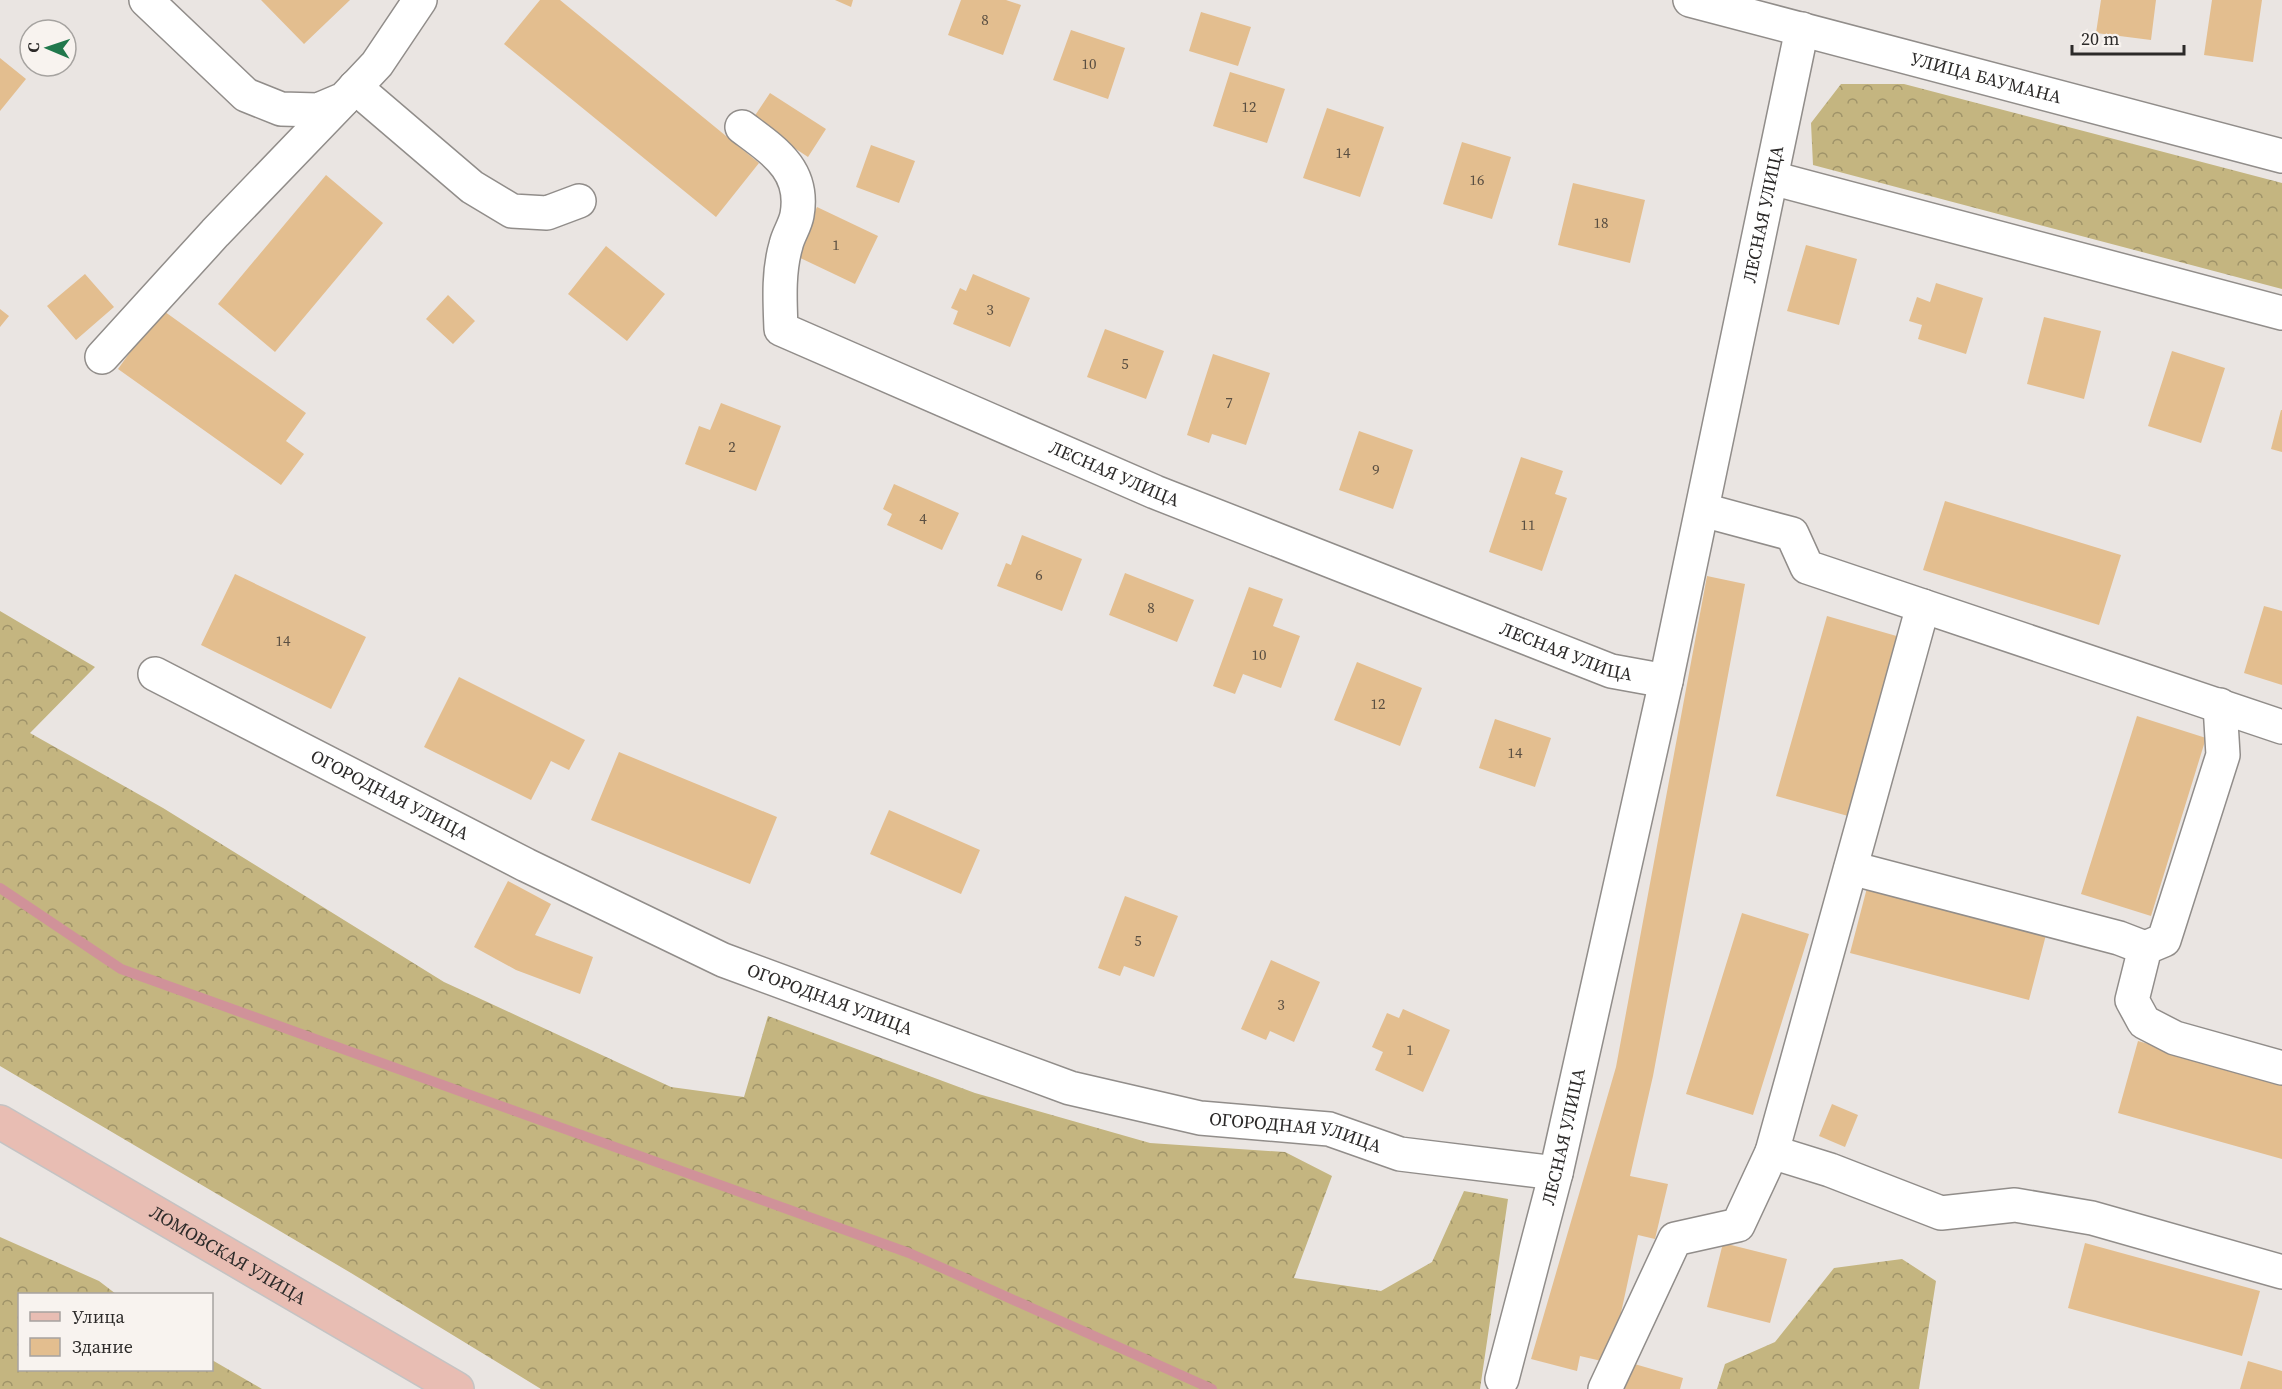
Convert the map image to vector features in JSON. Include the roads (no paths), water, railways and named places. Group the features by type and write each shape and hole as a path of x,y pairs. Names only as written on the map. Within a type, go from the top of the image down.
{"main road":[{"name":"ЛОМОВСКАЯ УЛИЦА","path":"0,1122 457,1389"}],"street":[{"path":"146,0 246,95 281,109 318,111 349,93"},
{"path":"102,357 215,233 377,64 420,0"},
{"name":"УЛИЦА БАУМАНА","path":"1690,0 2282,156"},
{"name":"ЛЕСНАЯ УЛИЦА","path":"1502,1379 1556,1173 1666,681 1802,28"},
{"path":"349,93 472,187 512,211 547,213 579,201"},
{"name":"ЛЕСНАЯ УЛИЦА","path":"742,127 778,154 793,176 798,195 797,217 785,246 780,295 781,329 1155,492 1611,670 1666,681"},
{"path":"1772,178 2282,313"},
{"path":"1703,510 1792,534 1807,567 2282,727"},
{"path":"1605,1389 1675,1239 1738,1225 1772,1152 1923,606"},
{"name":"ОГОРОДНАЯ УЛИЦА","path":"155,674 526,865 723,960 1071,1088 1200,1118 1329,1129 1400,1154 1556,1173"},
{"path":"1851,868 2119,938 2145,948 2164,940 2223,755 2220,705"},
{"path":"2145,948 2132,1000 2145,1022 2175,1038 2282,1068"},
{"path":"1772,1152 1830,1170 1941,1213 2016,1205 2092,1218 2282,1272"}],"waterway":[{"path":"0,888 121,969 909,1253 1212,1389"}]}
